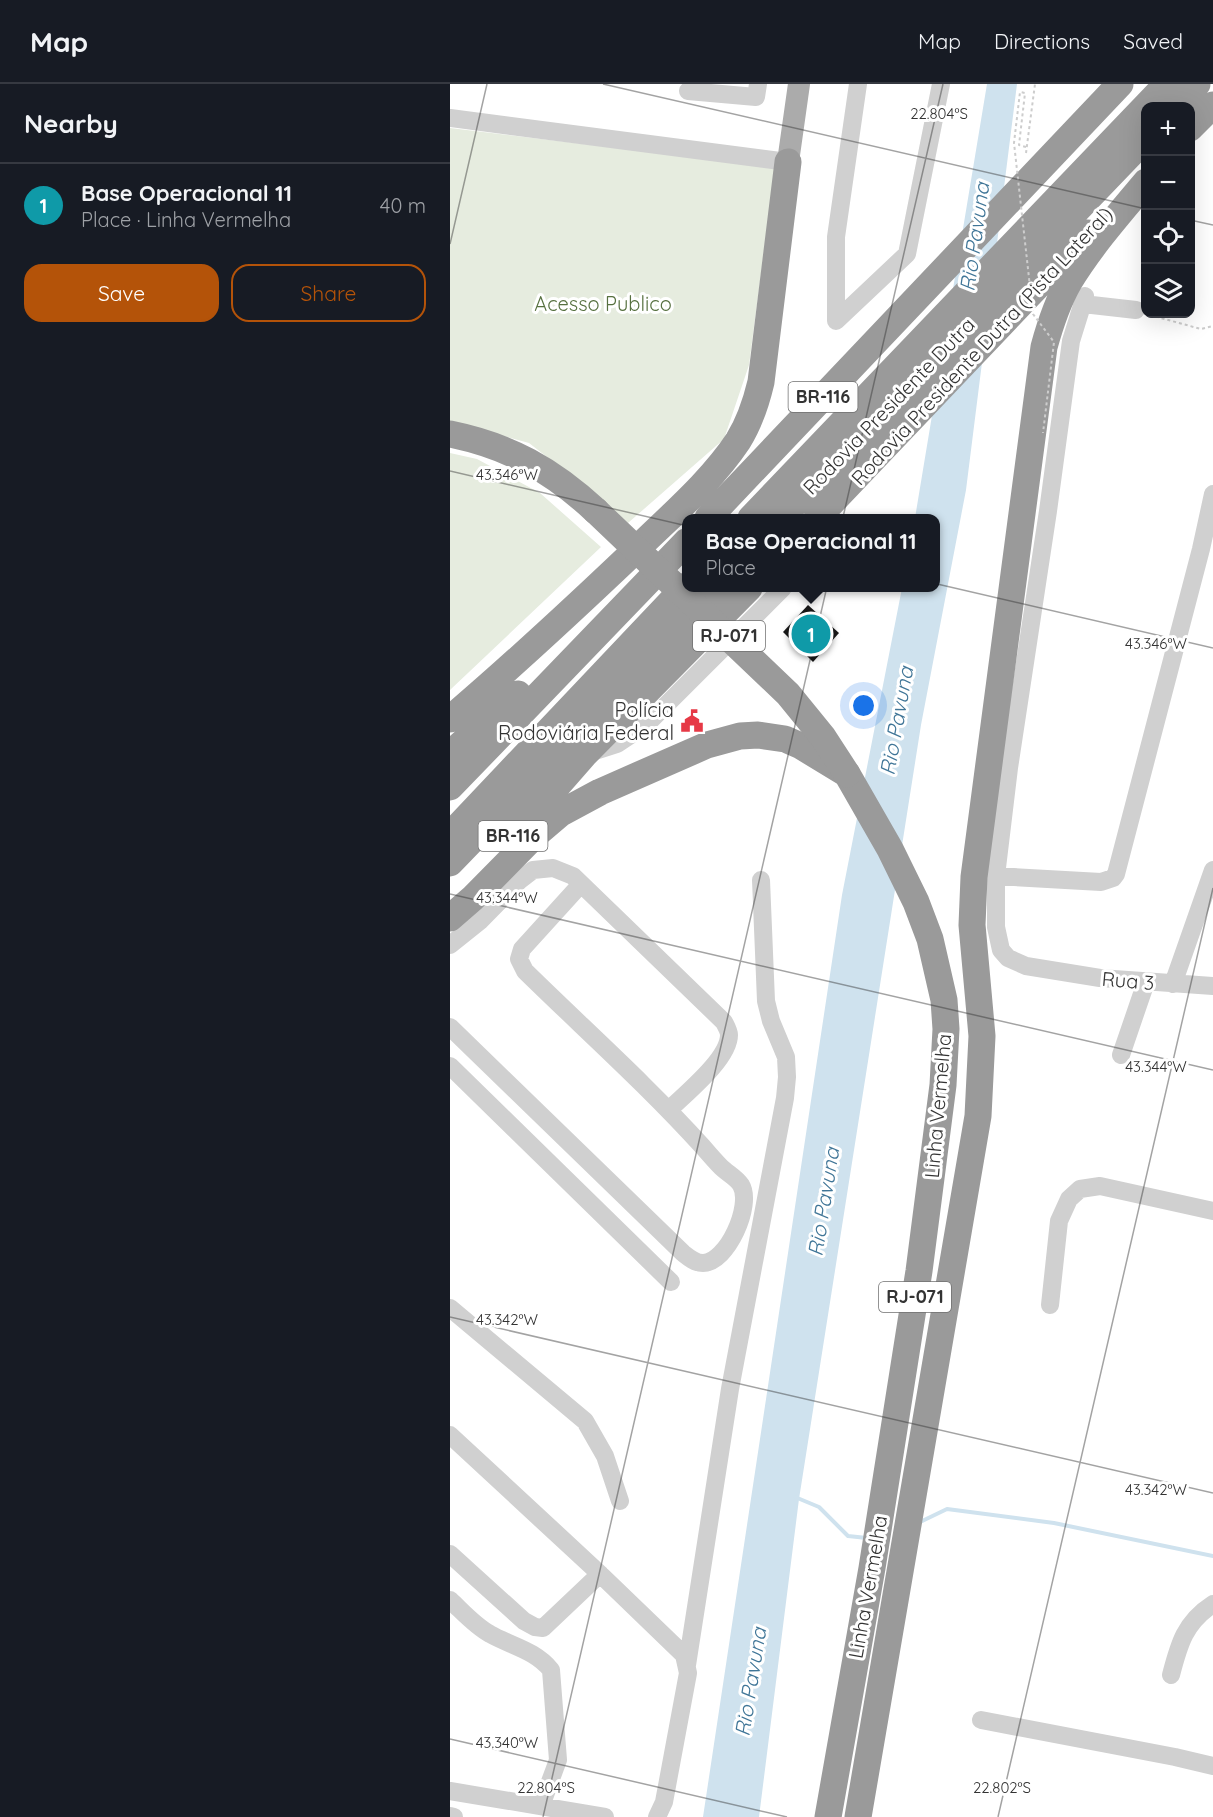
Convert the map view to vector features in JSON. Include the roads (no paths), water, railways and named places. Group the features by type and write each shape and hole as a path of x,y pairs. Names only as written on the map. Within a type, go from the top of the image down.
{"highway":[{"name":"BR-116","path":"713,514 1120,84"},
{"name":"Rodovia Presidente Dutra","path":"756,514 1167,84"},
{"path":"1179,102 1197,84"},
{"path":"1195,124 1213,105"},
{"name":"Rodovia Presidente Dutra","path":"786,514 1141,143"},
{"path":"450,719 565,618 686,501 721,464 741,436 752,416 761,382 788,162"},
{"name":"Rodovia Presidente Dutra (Pista Lateral)","path":"823,514 994,331 1141,179"},
{"path":"944,1308 978,1116 982,1036 972,925 974,877 1044,347 1052,320 1069,282 1102,235 1141,188"},
{"name":"Linha Vermelha","path":"450,434 489,443 528,460 564,483 788,694 824,737 847,774 891,849 927,930 944,1000 946,1050 943,1085 925,1229 874,1554 828,1817"},
{"path":"450,787 682,547"},
{"name":"BR-116","path":"450,835 682,591"},
{"name":"BR-116","path":"450,863 711,592"},
{"name":"BR-116","path":"450,909 584,755 745,592"},
{"path":"450,754 551,665 636,595"},
{"path":"450,821 503,755 521,727 531,703"},
{"name":"RJ-071","path":"450,918 561,813 600,792 707,745 740,736 771,736 785,739 817,754 847,774"},
{"path":"943,1085 947,1128 944,1308"},
{"name":"Linha Vermelha","path":"858,1817 944,1308"}],"main road":[{"path":"788,162 799,84"}],"street":[{"path":"688,91 756,97 758,84"},
{"path":"858,84 836,237 836,321 907,254 941,84"},
{"path":"450,118 788,162"},
{"name":"Rua 3","path":"1136,310 1084,300 1071,341 1009,768 996,876 996,927 1001,950 1016,963 1044,970 1100,978 1213,986"},
{"path":"837,514 855,481"},
{"path":"996,876 1101,882 1113,878 1116,874 1201,549 1213,494"},
{"path":"584,755 617,744 647,724 779,592"},
{"path":"450,945 480,921 520,880 533,870 553,868 573,876 728,1028 727,1045 718,1060 669,1110"},
{"path":"1173,984 1213,870"},
{"path":"687,1665 730,1389 786,1087 786,1057 771,1021 766,1001 760,880"},
{"path":"450,1027 683,1253 702,1263 712,1261 721,1254 733,1235 743,1212 744,1193 741,1185 720,1166 669,1110 525,971 519,958 522,949 581,884"},
{"path":"1121,1055 1146,982"},
{"path":"450,1066 670,1282"},
{"path":"1050,1305 1059,1221 1069,1199 1080,1189 1100,1186 1213,1211"},
{"path":"450,1308 585,1421 605,1456 620,1501"},
{"path":"450,1435 684,1655 688,1673 664,1802 657,1817"},
{"path":"450,1554 524,1621 535,1627 543,1628 600,1574"},
{"path":"450,1600 488,1634 530,1653 544,1662 551,1670 558,1760 542,1806"},
{"path":"1171,1675 1185,1631 1199,1613 1213,1605"},
{"path":"981,1720 1175,1756 1213,1766"},
{"path":"450,1791 605,1817"}],"water":[{"name":"Rio Pavuna","path":"987,84 1017,84 966,490 921,725 799,1499 759,1817 703,1817 842,895 901,592 940,592 940,514 916,514"}],"waterway":[{"path":"795,1497 819,1507 848,1536 867,1538"},
{"path":"918,1523 947,1509 1054,1523 1213,1556"}],"place":[{"name":"Base Operacional 11","path":"811,634"},
{"name":"Polícia Rodoviária Federal","path":"692,721"}],"park label":[{"name":"Acesso Publico","path":"603,304"}]}
